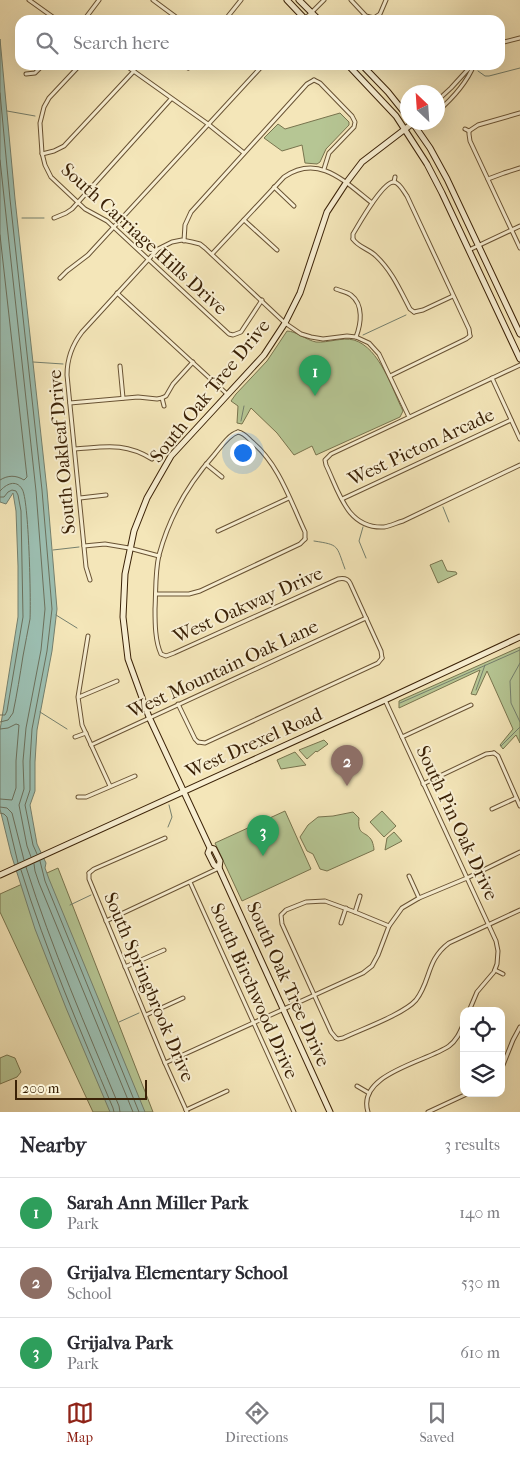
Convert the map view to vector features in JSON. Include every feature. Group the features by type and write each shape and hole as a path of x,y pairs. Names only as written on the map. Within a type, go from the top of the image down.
{"street":[{"path":"29,0 50,15"},
{"path":"88,15 99,0"},
{"path":"153,0 173,15"},
{"path":"229,15 241,0"},
{"path":"287,0 300,15"},
{"path":"299,0 312,13 324,0"},
{"path":"351,0 365,15"},
{"path":"379,15 386,0"},
{"path":"505,42 520,38"},
{"path":"26,74 36,73 39,70"},
{"name":"South Carriage Hills Drive","path":"75,70 49,98 44,107 40,123 42,154 51,177 88,211 104,219 229,334 235,337 241,332 262,300"},
{"path":"60,278 88,256 258,70"},
{"path":"353,70 400,122"},
{"path":"367,70 400,107"},
{"path":"445,94 468,70"},
{"path":"445,106 452,100 466,82 471,70"},
{"path":"42,154 64,146 134,71 208,124 244,153"},
{"path":"324,169 329,153 354,127 355,123 352,116 314,79 307,84 191,212 185,225 184,241 200,244 285,323 301,334 323,339 356,336 369,343 379,354 409,417"},
{"path":"54,218 69,211 78,202 171,98"},
{"path":"520,113 478,125 469,134 470,141 520,248"},
{"path":"355,123 360,124"},
{"path":"465,129 470,131"},
{"name":"South Oak Tree Drive","path":"330,1112 219,868 214,865 208,852 210,848 149,717 128,658 123,617 125,574 129,548 138,519 147,498 171,456 264,355 285,323 300,293 327,212 362,162 402,130"},
{"path":"406,130 434,177 520,359"},
{"path":"418,130 444,172 520,334"},
{"path":"212,254 284,177 297,170 315,168 327,170 372,203"},
{"path":"488,179 520,168"},
{"path":"394,182 395,177"},
{"path":"394,182 388,184 372,203 351,240 374,254 389,270 410,310 414,314 453,296"},
{"path":"390,376 472,336 407,196 400,186 394,182"},
{"path":"274,187 294,206"},
{"path":"244,220 277,250"},
{"path":"469,250 520,226"},
{"name":"South Oakleaf Drive","path":"90,580 86,567 67,370 68,358 72,347 82,332 148,259 163,245 184,241"},
{"path":"336,289 350,294 355,298 359,307 361,318 356,336"},
{"path":"117,293 227,394"},
{"path":"70,404 123,398 162,398 166,396 173,384 193,362"},
{"path":"520,365 324,458 349,514 371,526 386,527 520,466"},
{"path":"120,366 123,398"},
{"path":"492,378 520,438"},
{"path":"162,398 164,406"},
{"name":"West Picton Arcade","path":"342,499 511,420"},
{"path":"238,431 244,434 262,449 278,473 308,539 189,594 156,594 159,556 172,518 185,492 206,464 238,431"},
{"path":"75,450 108,446 123,447 152,459"},
{"path":"206,464 222,477"},
{"path":"80,498 106,495"},
{"path":"218,531 289,498"},
{"path":"84,546 104,544 159,556"},
{"name":"West Oakway Drive","path":"156,594 155,621 159,650 163,656 174,654 344,577 349,582 366,618"},
{"path":"178,704 198,744 214,739 384,659 366,618"},
{"name":"West Mountain Oak Lane","path":"91,745 366,618"},
{"path":"88,636 78,697 82,725 110,786"},
{"name":"West Drexel Road","path":"0,875 385,700 520,636"},
{"path":"78,697 117,681"},
{"name":"South Pin Oak Drive","path":"385,700 496,941 498,951 495,970"},
{"path":"402,736 471,705"},
{"path":"75,737 86,733"},
{"path":"423,784 495,751 520,806"},
{"path":"78,797 86,797 135,776"},
{"path":"492,809 516,798"},
{"name":"South Springbrook Drive","path":"165,838 88,872 89,879 125,967 187,1111"},
{"path":"165,1063 363,973 372,966 378,956 389,926 402,908 419,898 467,878 520,852"},
{"path":"106,921 219,868"},
{"path":"409,876 419,898"},
{"name":"South Birchwood Drive","path":"190,882 294,1112"},
{"path":"355,912 360,896"},
{"path":"389,926 331,902 306,902 280,915 282,924 335,1039 344,1038 406,1009 416,1000 423,988 432,962 441,949 449,943 520,910"},
{"path":"341,923 346,908"},
{"path":"125,967 164,950"},
{"path":"471,1007 477,992 495,970 502,974"},
{"path":"146,1015 183,998"},
{"path":"505,1060 520,1027"},
{"path":"368,1112 368,1096 374,1084 386,1076 450,1045 460,1033"},
{"path":"357,1086 370,1093"},
{"path":"187,1111 227,1091"},
{"path":"428,1112 460,1097"}],"green space":[{"path":"340,113 349,122 349,125 326,149 320,162 317,164 305,163 302,145 282,151 264,138 278,124 285,129"},
{"path":"287,331 294,332 316,342 349,339 363,344 378,360 390,381 403,411 400,417 316,455 312,446 294,455 277,433 251,408 242,424 237,423 238,406 231,401 267,361"},
{"path":"442,560 447,571 456,572 457,574 438,583 430,565"},
{"path":"520,647 520,743 516,735 503,749 500,745 513,729 487,671 476,695 471,694 480,670 399,708 399,701"},
{"path":"324,740 328,744 307,759 299,750"},
{"path":"295,752 306,765 281,769 277,760"},
{"path":"285,811 311,869 242,901 215,843"},
{"path":"382,811 396,826 384,837 370,822"},
{"path":"353,812 359,818 359,828 372,841 374,850 327,871 320,869 313,854 307,851 300,837 308,825 318,817"},
{"path":"394,832 402,841 385,850 387,838"},
{"path":"58,868 153,1112 93,1112 0,912 0,894"},
{"path":"7,1055 15,1058 21,1072 17,1077 0,1084 0,1058"}],"water":[{"path":"0,39 15,199 47,490 57,609 52,651 37,730 35,791 30,805 37,844 46,863 45,868 49,879 145,1112 110,1112 35,929 11,854 0,809 0,730 18,617 18,566 16,511 13,493 6,504 0,502"}],"waterway":[{"path":"478,71 485,76 489,76 520,68"},
{"path":"7,111 35,116"},
{"path":"22,218 44,218"},
{"path":"363,335 406,315"},
{"path":"33,362 63,364"},
{"path":"241,421 244,406"},
{"path":"443,507 449,522"},
{"path":"363,527 359,541 366,558"},
{"path":"314,541 333,545 338,551 345,569"},
{"path":"53,550 79,547"},
{"path":"56,615 77,628"},
{"path":"400,703 520,650"},
{"path":"520,663 510,681 511,703 520,722"},
{"path":"476,690 485,665"},
{"path":"40,712 67,729"},
{"path":"501,746 520,727"},
{"path":"168,827 172,817 169,805"},
{"path":"70,905 91,895"},
{"path":"119,1022 139,1013"}],"place":[{"name":"Sarah Ann Miller Park","path":"315,396"},
{"name":"Grijalva Elementary School","path":"347,786"},
{"name":"Grijalva Park","path":"263,856"}]}
